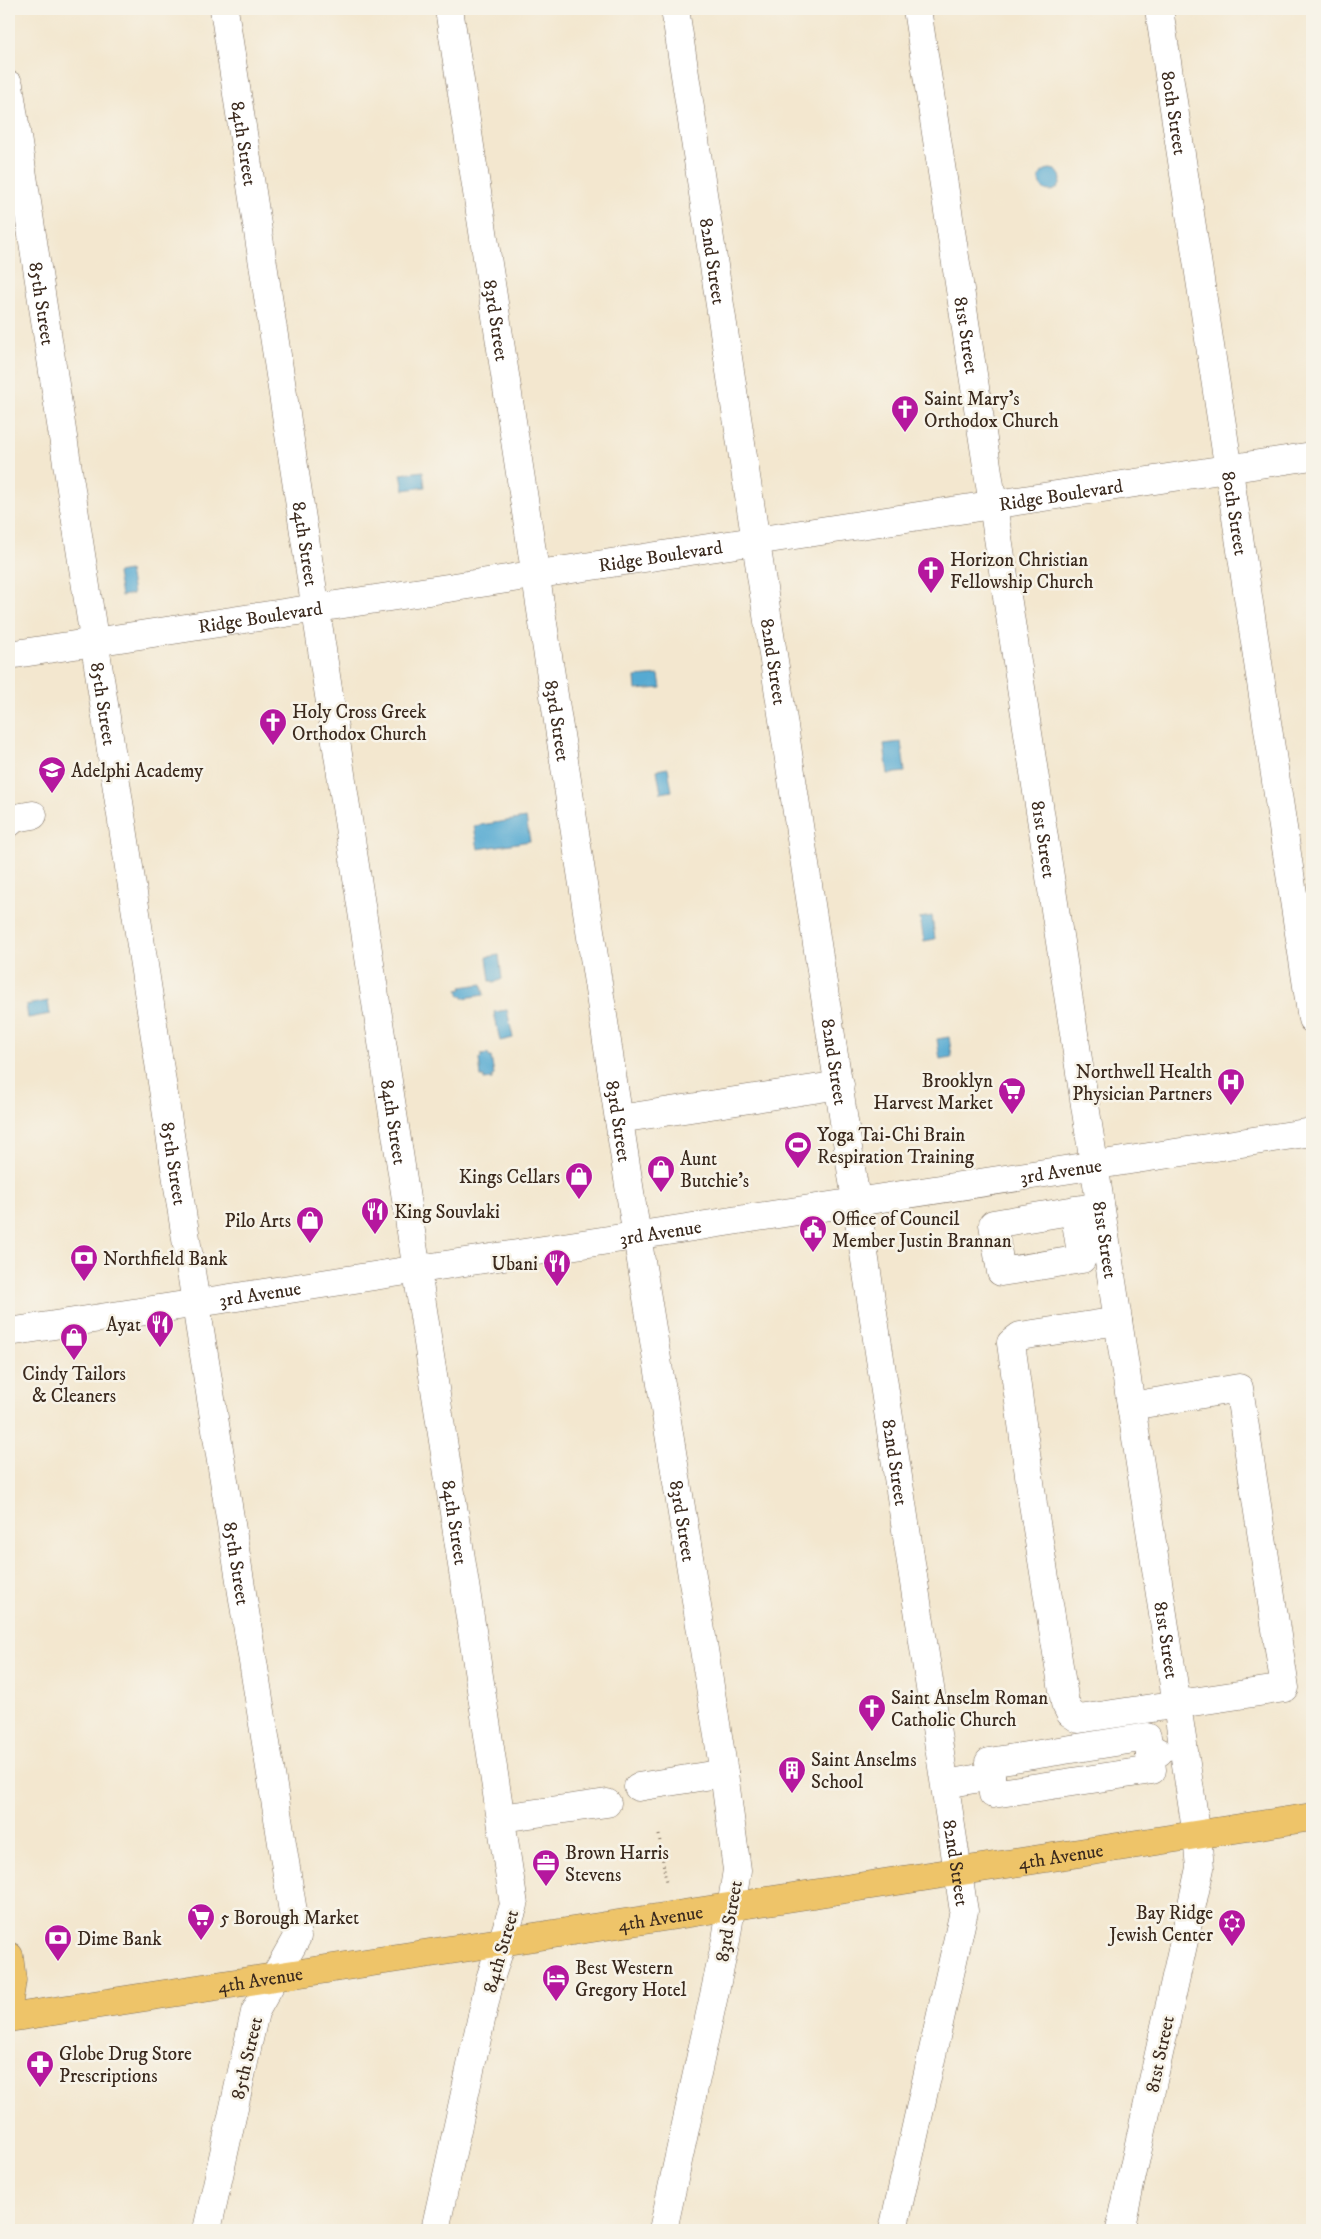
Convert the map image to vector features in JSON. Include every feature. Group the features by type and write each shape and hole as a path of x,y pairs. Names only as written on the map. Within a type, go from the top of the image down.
{"main road":[{"name":"4th Avenue","path":"9,2018 960,1873 1312,1817"},
{"path":"9,1956 12,1980 9,2000"}],"street":[{"name":"84th Street","path":"224,9 514,1905 490,1979 435,2230"},
{"name":"83rd Street","path":"449,9 637,1236 724,1773 737,1870 732,1907 663,2230"},
{"name":"82nd Street","path":"675,9 960,1873 964,1911 893,2230"},
{"name":"81st Street","path":"916,9 1094,1166 1087,1208 1118,1321 1200,1868 1120,2230"},
{"name":"80th Street","path":"1159,9 1312,1018"},
{"name":"85th Street","path":"9,85 196,1303 297,1937 255,2012 207,2230"},
{"name":"Ridge Boulevard","path":"9,655 1312,456"},
{"path":"619,1119 840,1085"},
{"name":"3rd Avenue","path":"9,1332 1312,1132"},
{"path":"1087,1208 1082,1259 1001,1272 993,1224 1087,1208"},
{"path":"1118,1321 1020,1336 1011,1343 1032,1504 1065,1703 1070,1713 1079,1719 1285,1688 1239,1388 1131,1406"},
{"path":"946,1784 991,1776 994,1794 1152,1770 1150,1754 1183,1749"},
{"path":"638,1787 724,1773"},
{"path":"502,1818 607,1803"}],"path":[{"path":"659,1835 666,1882"}],"water":[{"path":"1050,169 1058,172 1061,180 1058,188 1050,191 1042,188 1039,180 1042,172"},
{"path":"423,471 425,487 404,490 401,474"},
{"path":"129,571 133,594 121,596 117,573"},
{"path":"659,675 661,688 636,690 635,677"},
{"path":"901,742 905,772 888,774 884,744"},
{"path":"668,768 672,791 661,793 657,770"},
{"path":"526,818 530,841 478,849 474,826"},
{"path":"932,916 935,939 924,941 920,918"},
{"path":"499,955 502,979 494,983 490,981 487,957"},
{"path":"482,984 484,995 463,998 463,996 460,996 458,990 462,989 461,987"},
{"path":"48,1001 50,1014 28,1018 26,1005"},
{"path":"507,1010 513,1038 500,1041 494,1012"},
{"path":"949,1037 952,1057 940,1059 937,1039"},
{"path":"488,1054 491,1057 494,1075 492,1079 484,1080 484,1077 481,1077 479,1059 481,1055"}],"place":[{"name":"Saint Mary's Orthodox Church","path":"905,433"},
{"name":"Horizon Christian Fellowship Church","path":"931,594"},
{"name":"Holy Cross Greek Orthodox Church","path":"273,746"},
{"name":"Adelphi Academy","path":"52,794"},
{"name":"Northwell Health Physician Partners","path":"1231,1106"},
{"name":"Brooklyn Harvest Market","path":"1012,1115"},
{"name":"Yoga Tai-Chi Brain Respiration Training","path":"798,1169"},
{"name":"Aunt Butchie's","path":"661,1193"},
{"name":"Kings Cellars","path":"579,1200"},
{"name":"King Souvlaki","path":"375,1235"},
{"name":"Pilo Arts","path":"310,1244"},
{"name":"Office of Council Member Justin Brannan","path":"813,1253"},
{"name":"Northfield Bank","path":"84,1282"},
{"name":"Ubani","path":"557,1287"},
{"name":"Ayat","path":"160,1348"},
{"name":"Cindy Tailors & Cleaners","path":"74,1361"},
{"name":"Saint Anselm Roman Catholic Church","path":"872,1732"},
{"name":"Saint Anselms School","path":"792,1794"},
{"name":"Brown Harris Stevens","path":"546,1887"},
{"name":"5 Borough Market","path":"201,1941"},
{"name":"Bay Ridge Jewish Center","path":"1232,1947"},
{"name":"Dime Bank","path":"58,1962"},
{"name":"Best Western Gregory Hotel","path":"556,2002"},
{"name":"Globe Drug Store Prescriptions","path":"40,2088"}]}
